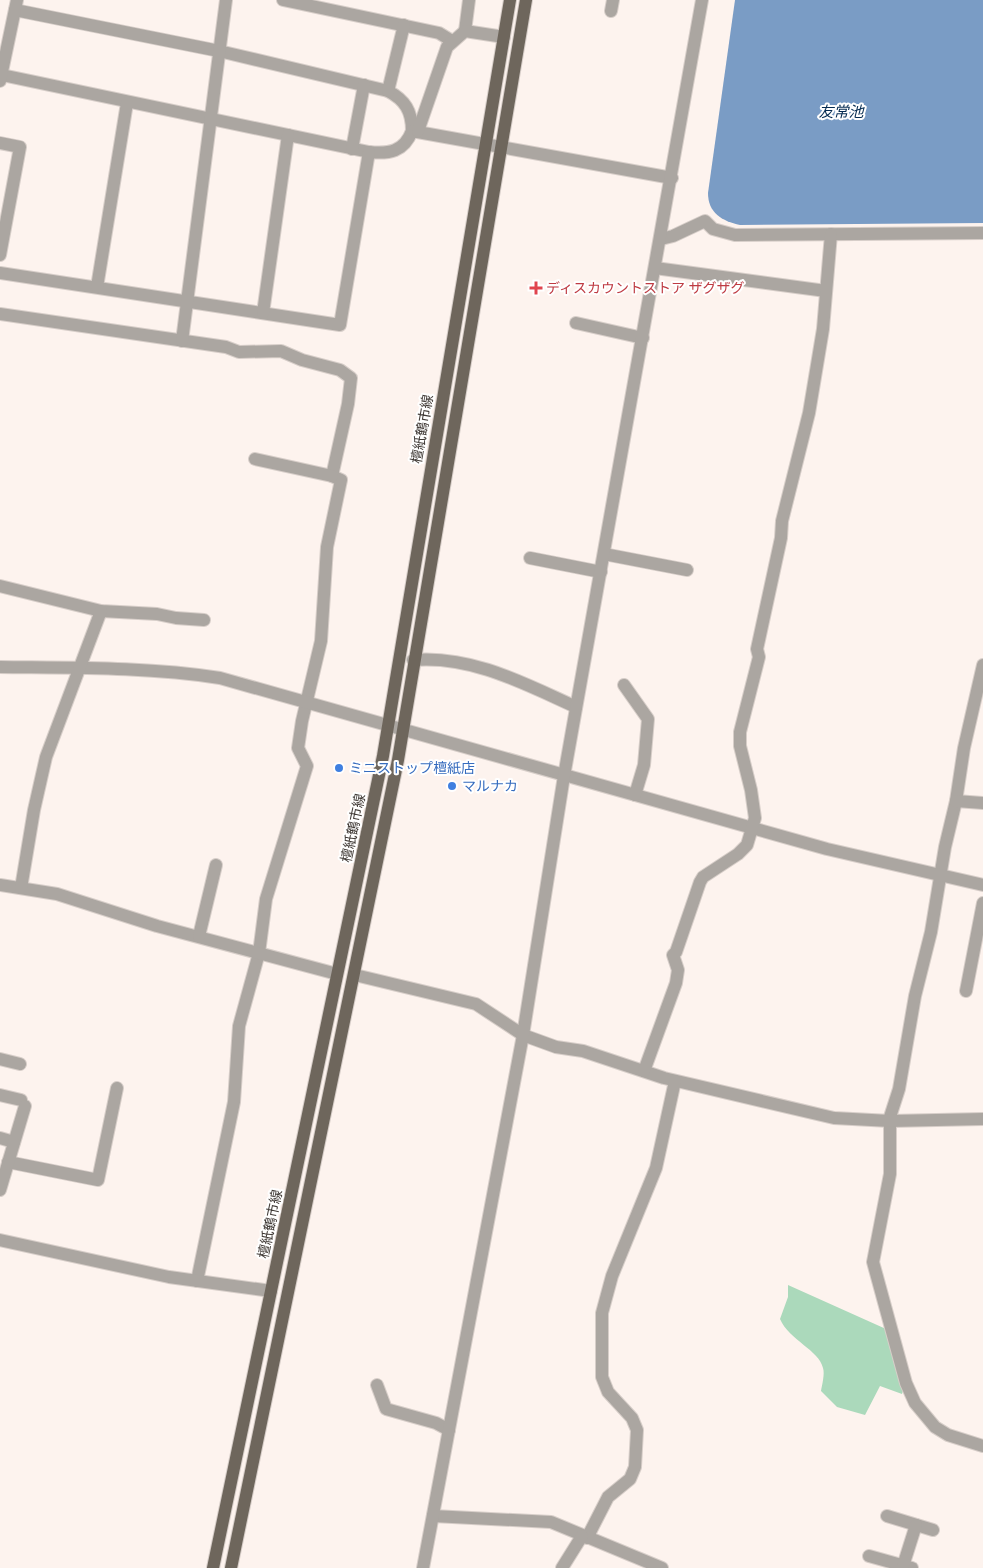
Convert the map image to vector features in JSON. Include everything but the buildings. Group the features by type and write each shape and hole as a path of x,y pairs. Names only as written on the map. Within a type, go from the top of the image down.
{"main road":[{"name":"檀紙鶴市線","path":"213,1568 383,756 510,0"},
{"path":"231,1568 355,975 402,729 526,0"}],"street":[{"path":"182,341 226,0"},
{"path":"283,0 439,33 452,41"},
{"path":"415,131 408,107 398,97 388,91 16,5 1,78 352,149 387,154 396,150 415,131 442,56 452,41 465,31 469,0"},
{"path":"423,1568 523,1035 564,776 656,268 702,0"},
{"path":"388,91 404,25"},
{"path":"465,31 504,37"},
{"path":"352,149 364,85"},
{"path":"97,288 127,102"},
{"path":"415,131 672,178"},
{"path":"264,313 288,135"},
{"path":"0,143 20,147 0,255"},
{"path":"0,272 340,325 369,152"},
{"path":"661,239 674,236 704,221 714,229 735,235 983,233"},
{"path":"644,1071 676,983 678,970 673,956 700,882 712,870 738,854 746,844 755,818 751,790 740,746 740,732 759,657 757,649 781,538 782,522 809,413 823,329 831,234"},
{"path":"656,268 826,290"},
{"path":"0,314 226,347 239,352 281,351 302,360 340,370 351,378 348,404 332,476"},
{"path":"576,323 643,338"},
{"path":"197,1280 234,1102 239,1026 259,953 266,899 307,766 298,748 321,641 327,547 341,480 332,476 255,459"},
{"path":"604,554 688,570"},
{"path":"530,558 601,572"},
{"path":"0,586 101,612 157,614 176,618 204,620"},
{"path":"21,888 34,810 46,757 101,612"},
{"path":"414,660 449,662 491,669 576,707"},
{"path":"983,665 964,748 956,801 944,847 930,932 890,1121 890,1174 874,1262 906,1383 915,1403 935,1427 948,1435 983,1446"},
{"path":"0,667 173,671 220,678 827,849 940,877 983,885"},
{"path":"624,685 648,718 644,765 635,796"},
{"path":"956,801 983,803"},
{"path":"199,936 216,865"},
{"path":"0,885 57,894 157,926 338,974"},
{"path":"966,991 983,903"},
{"path":"355,975 476,1004 523,1035 556,1047 583,1050 675,1081 834,1118 890,1121 983,1120"},
{"path":"1,1062 20,1064"},
{"path":"562,1568 584,1537 608,1497 630,1479 635,1467 637,1430 632,1418 608,1392 602,1377 602,1313 612,1276 656,1168 675,1081"},
{"path":"8,1162 98,1180 117,1088"},
{"path":"0,1095 23,1103 0,1190"},
{"path":"0,1138 14,1142"},
{"path":"0,1240 169,1276 271,1291"},
{"path":"377,1385 386,1409 436,1423 449,1430"},
{"path":"433,1516 551,1522 662,1568"},
{"path":"887,1516 933,1530"},
{"path":"868,1556 908,1567 916,1525"}],"green space":[{"path":"788,1285 886,1329 904,1388 902,1394 880,1386 865,1415 837,1407 821,1391 824,1373 820,1362 810,1350 790,1333 780,1319 788,1297"}],"water":[{"name":"友常池","path":"735,0 983,0 983,223 740,225 727,221 717,215 710,206 708,193"}],"place":[{"name":"ディスカウントストア ザグザグ","path":"536,288"},
{"name":"ミニストップ檀紙店","path":"339,768"},
{"name":"マルナカ","path":"452,786"}]}
